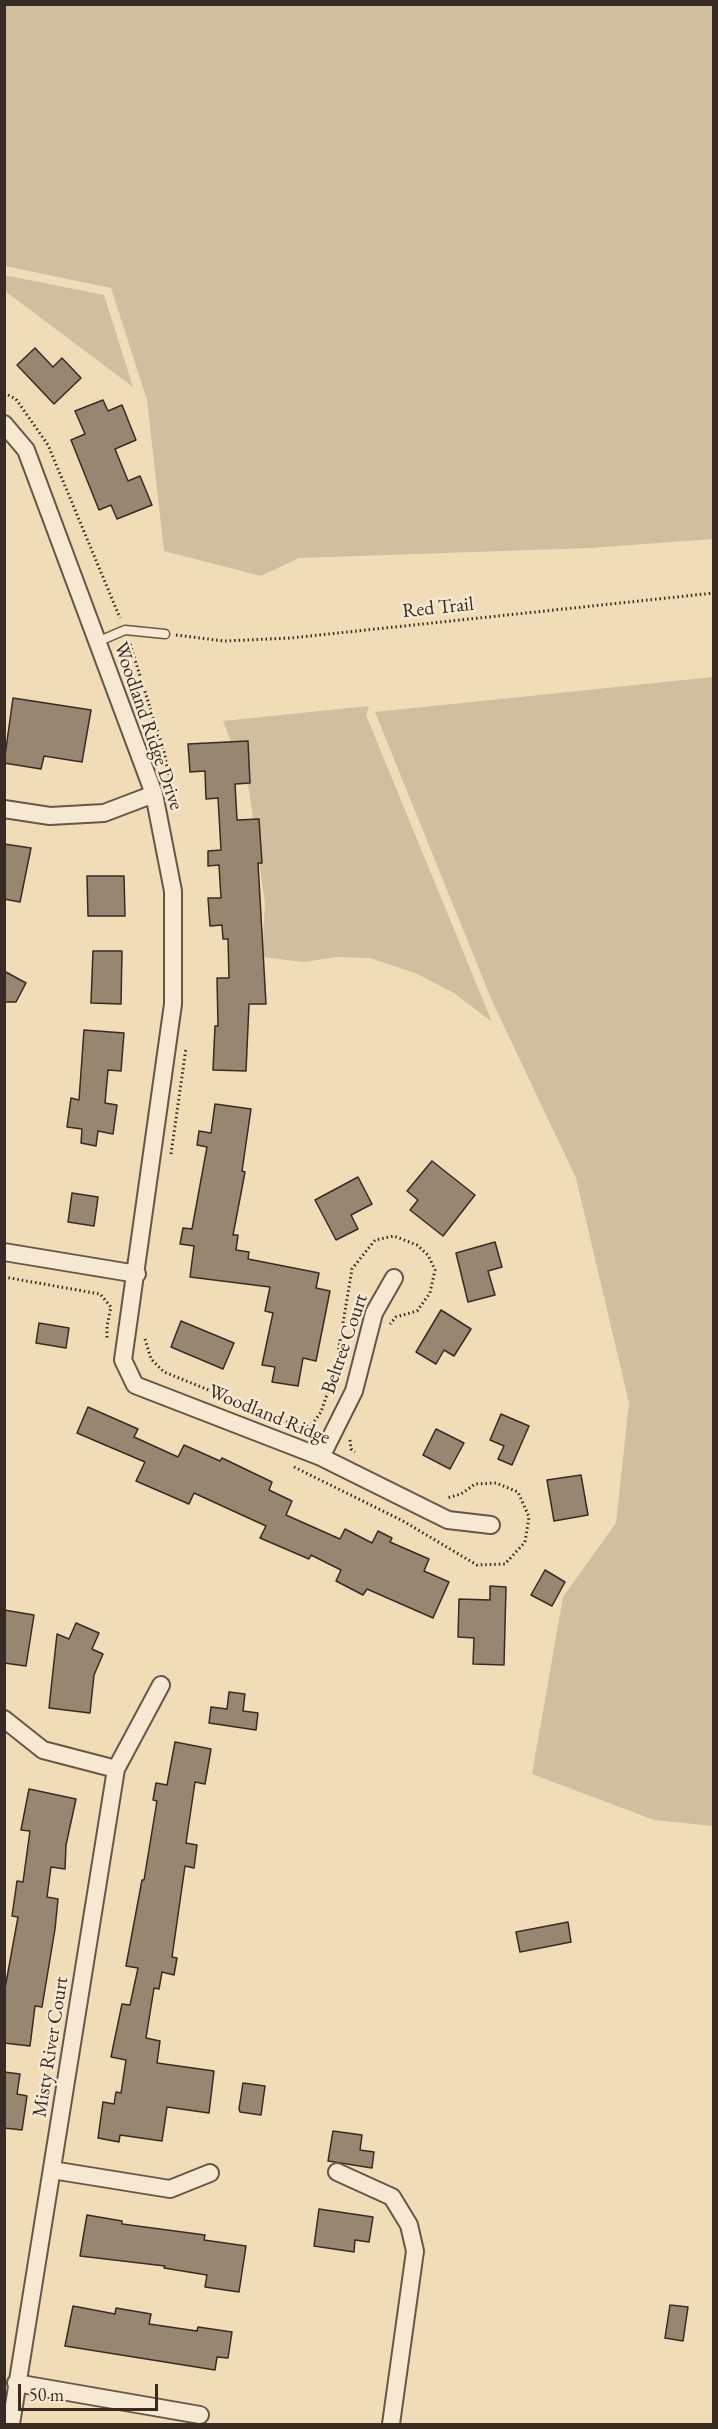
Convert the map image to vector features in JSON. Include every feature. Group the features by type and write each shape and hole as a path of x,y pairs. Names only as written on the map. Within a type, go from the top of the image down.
{"street":[{"name":"Woodland Ridge Drive","path":"4,424 26,450 154,794 173,891 173,1004 136,1274"},
{"path":"4,809 50,816 104,813 154,794"},
{"path":"4,1252 136,1274"},
{"name":"Woodland Ridge","path":"136,1274 123,1360 135,1385 321,1457 448,1520 491,1525"},
{"name":"Beltree Court","path":"321,1457 354,1391 374,1313 394,1278"},
{"name":"Misty River Court","path":"11,2424 117,1769 161,1685"},
{"path":"4,1719 42,1750 117,1769"},
{"path":"52,2170 170,2189 210,2173"},
{"path":"337,2172 392,2197 409,2225 416,2251 391,2424"},
{"path":"16,2383 200,2415"}],"lane":[{"path":"97,642 125,630 165,634"}],"path":[{"path":"4,393 16,399 48,445 125,630 164,752 171,785"},
{"name":"Red Trail","path":"165,634 224,641 291,638 714,593"},
{"path":"171,1160 185,1065 186,1042"},
{"path":"145,1333 151,1359 164,1372 303,1428 313,1424 321,1412 335,1371 352,1269 375,1240 394,1236 423,1250 435,1270 430,1293 417,1311 396,1317 384,1330"},
{"path":"4,1277 100,1294 111,1307 107,1326 107,1346"},
{"path":"354,1432 350,1441 351,1449 357,1454"},
{"path":"286,1464 403,1521 477,1565 505,1564 525,1542 529,1517 518,1492 496,1484 476,1484 449,1499 439,1494"}],"shaded area":[{"path":"4,5 713,5 713,539 590,548 299,558 261,576 164,551 147,400 111,288 5,266"},
{"path":"4,275 104,295 133,387 5,291"},
{"path":"714,677 713,1826 654,1820 532,1774 563,1597 616,1523 629,1403 576,1178 492,1001 375,712"},
{"path":"369,706 366,715 492,1022 454,993 415,973 370,958 337,957 304,962 262,957 265,903 249,789 223,721"}],"building":[{"path":"35,348 53,367 62,358 81,378 54,404 17,365"},
{"path":"103,400 108,411 122,405 136,440 115,449 128,481 140,476 152,505 117,519 111,505 99,510 71,440 85,434 75,411"},
{"path":"13,698 91,710 82,762 44,756 41,769 4,763"},
{"path":"248,741 250,783 235,784 237,820 259,819 262,863 258,863 266,1004 249,1004 246,1071 213,1070 215,1026 218,1026 217,978 229,978 228,939 223,939 222,925 210,926 208,898 221,898 219,865 208,866 208,851 221,850 218,798 206,799 205,771 190,772 188,744"},
{"path":"4,844 31,848 20,902 4,899"},
{"path":"87,876 124,876 125,916 88,916"},
{"path":"93,951 122,951 121,1004 91,1003"},
{"path":"4,971 26,983 16,1002 4,1002"},
{"path":"84,1030 124,1033 121,1071 108,1070 105,1103 117,1105 113,1134 98,1131 96,1146 81,1143 82,1129 67,1127 71,1098 79,1100"},
{"path":"215,1104 251,1109 242,1171 245,1172 233,1235 238,1235 236,1250 249,1252 248,1259 319,1273 316,1288 330,1291 316,1361 303,1358 298,1386 272,1382 275,1367 262,1365 273,1313 265,1311 270,1287 190,1277 194,1246 180,1244 183,1228 192,1229 207,1147 197,1145 199,1131 211,1133"},
{"path":"432,1161 475,1195 443,1236 410,1210 418,1200 407,1191"},
{"path":"358,1177 372,1204 351,1215 358,1229 336,1240 315,1200"},
{"path":"72,1193 98,1197 94,1226 68,1222"},
{"path":"495,1242 502,1267 488,1271 495,1295 468,1302 456,1253"},
{"path":"441,1310 471,1329 454,1356 444,1350 436,1364 416,1352"},
{"path":"181,1321 234,1343 223,1369 171,1347"},
{"path":"39,1323 69,1328 66,1348 36,1343"},
{"path":"88,1407 138,1429 134,1437 178,1457 184,1445 220,1461 222,1458 272,1482 269,1490 292,1501 286,1515 340,1539 345,1529 372,1543 378,1531 392,1538 390,1542 429,1559 424,1571 449,1582 433,1618 367,1589 363,1595 336,1581 341,1570 311,1555 309,1559 260,1538 266,1526 194,1493 189,1504 136,1481 145,1462 77,1433"},
{"path":"501,1414 529,1426 512,1465 498,1459 504,1446 490,1440"},
{"path":"436,1429 464,1443 450,1469 423,1455"},
{"path":"581,1475 588,1515 554,1521 547,1480"},
{"path":"545,1570 565,1582 552,1606 531,1595"},
{"path":"490,1586 506,1587 504,1665 473,1664 474,1638 458,1637 459,1599 490,1600"},
{"path":"4,1610 34,1615 26,1666 4,1663"},
{"path":"76,1623 99,1633 92,1649 103,1654 94,1675 90,1713 49,1708 57,1634 69,1639"},
{"path":"229,1692 245,1694 243,1711 258,1713 256,1730 209,1723 211,1707 227,1709"},
{"path":"175,1742 211,1749 205,1784 195,1782 186,1843 197,1845 194,1868 185,1866 172,1957 177,1958 174,1975 162,1972 159,1989 154,1988 146,2038 160,2041 157,2063 214,2071 209,2113 167,2107 162,2141 120,2135 119,2142 98,2138 103,2102 114,2104 116,2092 121,2093 126,2060 111,2057 122,2004 130,2005 138,1968 126,1966 142,1880 144,1880 157,1801 153,1800 156,1783 167,1785"},
{"path":"29,1789 76,1799 66,1845 65,1869 51,1867 47,1897 58,1899 55,1929 42,2007 35,2006 30,2046 4,2043 4,1994 18,1917 12,1916 17,1881 23,1882 30,1831 21,1830"},
{"path":"568,1922 571,1942 520,1952 516,1932"},
{"path":"4,2072 20,2074 17,2094 27,2096 22,2130 4,2128"},
{"path":"243,2083 265,2086 261,2115 240,2112"},
{"path":"333,2131 362,2135 360,2150 374,2152 372,2168 328,2161"},
{"path":"319,2209 373,2217 369,2242 355,2240 354,2252 314,2246"},
{"path":"87,2215 122,2221 122,2224 205,2235 204,2240 246,2246 239,2292 205,2287 207,2275 164,2268 165,2266 80,2256"},
{"path":"670,2305 688,2307 683,2341 665,2338"},
{"path":"73,2306 115,2314 116,2308 151,2314 149,2324 197,2331 198,2327 232,2332 228,2358 217,2357 215,2370 65,2346"}]}
